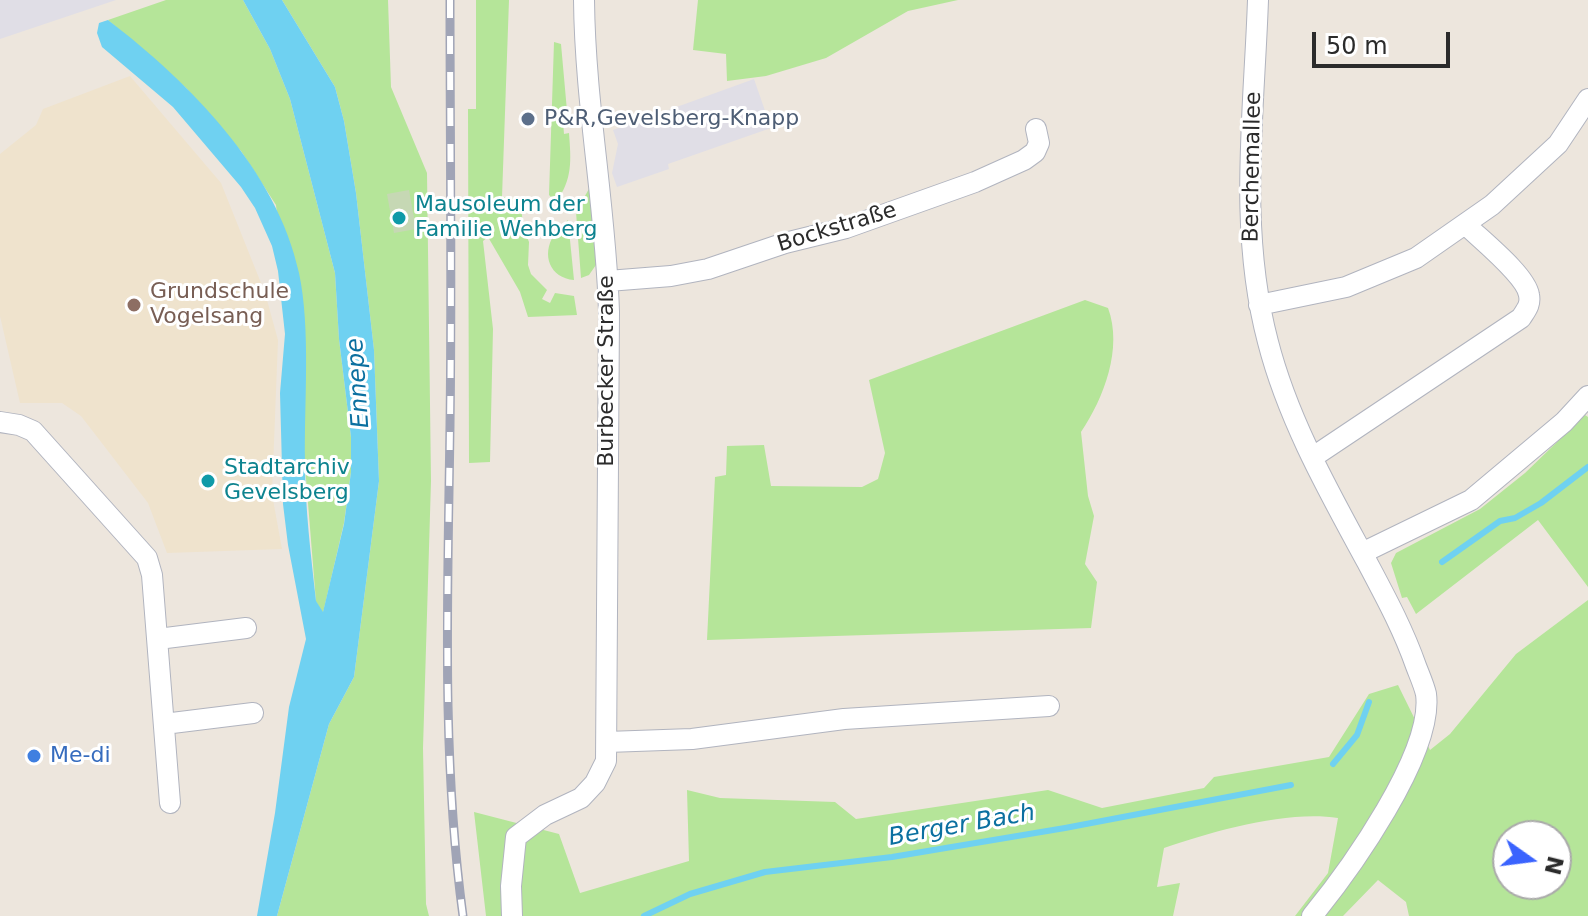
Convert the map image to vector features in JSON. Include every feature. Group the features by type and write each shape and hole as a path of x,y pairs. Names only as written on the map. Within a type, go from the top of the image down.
{"street":[{"name":"Burbecker Straße","path":"512,916 511,886 516,837 545,815 581,798 595,783 606,761 608,281 588,79 584,0"},
{"name":"Berchemallee","path":"1258,0 1249,187 1251,251 1259,305 1277,372 1313,457 1403,630 1426,695 1422,732 1402,782 1332,892 1312,916"},
{"path":"1259,305 1346,287 1416,258 1492,205 1558,144 1588,99"},
{"name":"Bockstraße","path":"608,281 671,276 708,269 785,243 846,228 975,182 1035,152 1039,143 1036,129"},
{"path":"1313,457 1521,318 1529,307 1530,297 1522,280 1465,224"},
{"path":"1362,553 1471,500 1564,422 1588,396"},
{"path":"0,422 33,431 147,558 152,575 170,803"},
{"path":"158,639 246,628"},
{"path":"607,742 692,739 844,719 1049,706"},
{"path":"164,724 253,713"}],"shaded area":[{"path":"0,0 116,0 0,39"},
{"name":"Grundschule Vogelsang","path":"130,76 221,183 265,293 278,340 272,494 282,549 167,553 148,503 81,416 62,403 20,403 0,316 0,154 36,125 43,109"},
{"path":"754,79 771,128 668,164 669,169 617,187 612,173 618,144 613,130"}],"green space":[{"path":"166,0 243,0 270,49 290,99 335,273 339,339 351,437 351,472 344,523 323,613 316,602 305,466 276,205 241,151 186,88 108,20"},
{"path":"282,0 388,0 391,87 427,173 431,481 423,748 426,904 429,916 277,916 329,724 354,677 379,481 374,350 356,193 344,121 335,87"},
{"path":"476,0 509,0 502,197 518,198 520,201 529,242 528,265 531,274 547,290 542,299 550,303 555,293 574,296 577,315 528,317 520,292 488,237 483,241 493,329 490,462 469,463 468,109 476,109"},
{"path":"698,0 958,0 908,11 826,58 766,76 727,81 726,54 693,50"},
{"path":"554,42 561,44 568,122 563,122 564,134 569,133 570,152 568,177 556,202 549,195"},
{"path":"590,187 598,262 589,275 581,278 576,212"},
{"path":"409,190 416,229 394,233 387,194"},
{"path":"568,220 574,280 559,275 548,258 554,235"},
{"path":"1085,300 1108,308 1113,339 1104,388 1081,432 1088,496 1094,516 1085,564 1097,582 1091,628 707,640 715,477 726,475 727,446 764,445 771,486 862,487 878,479 885,453 869,380"},
{"path":"1585,415 1588,417 1588,587 1538,520 1416,614 1407,597 1402,598 1391,563 1396,553 1480,509 1525,473"},
{"path":"1588,600 1588,916 1409,916 1406,902 1378,880 1343,916 1295,916 1328,873 1338,818 1318,816 1274,819 1164,848 1157,887 1180,883 1173,916 486,916 474,812 559,834 580,893 689,861 687,790 720,798 835,802 856,819 1048,790 1102,808 1204,788 1214,777 1329,757 1369,694 1398,685 1430,750 1450,734 1516,654"}],"water":[{"name":"Ennepe","path":"243,0 282,0 335,87 356,193 374,350 379,481 354,677 329,724 277,916 257,916 289,707 306,639 283,504 280,393 285,334 278,271 272,246 255,208 241,187 173,107 102,47 97,33 99,23 108,20 139,44 198,100 250,164 288,235 303,295 306,497 316,601 323,612 344,524 351,472 351,437 339,339 335,273 290,99 270,49"}],"waterway":[{"name":"Berger Bach","path":"1442,562 1500,521 1515,518 1541,503 1588,467"},
{"name":"Berger Bach","path":"1333,764 1357,735 1369,702"},
{"name":"Berger Bach","path":"644,916 690,894 765,872 892,857 1291,785"}],"railway":[{"path":"450,0 451,319 447,609 451,794 463,916"}],"place":[{"name":"P&R,Gevelsberg-Knapp","path":"528,119"},
{"name":"Mausoleum der Familie Wehberg","path":"399,218"},
{"name":"Grundschule Vogelsang","path":"134,305"},
{"name":"Stadtarchiv Gevelsberg","path":"208,481"},
{"name":"Me-di","path":"34,756"}]}
